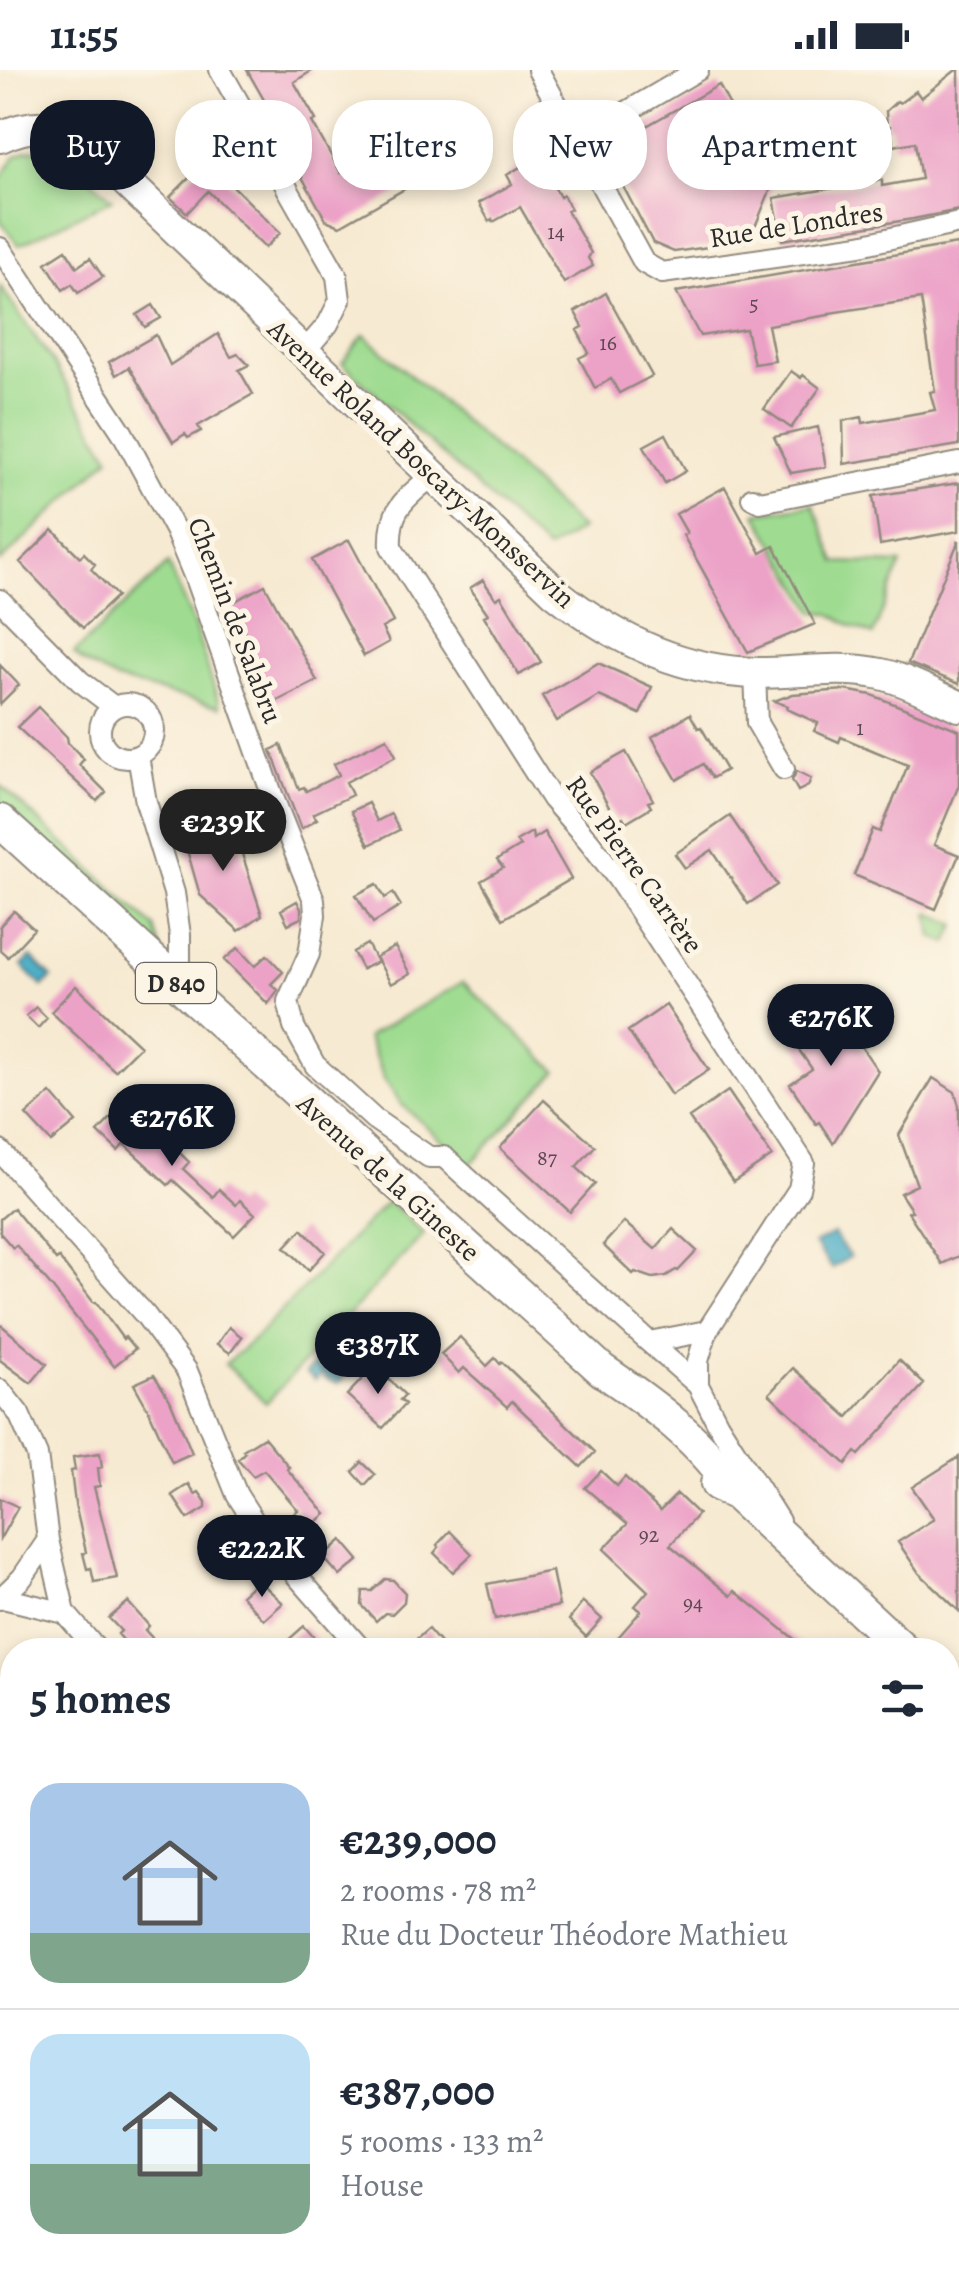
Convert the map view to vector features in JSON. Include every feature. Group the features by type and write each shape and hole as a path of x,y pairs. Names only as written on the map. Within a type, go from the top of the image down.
{"main road":[{"name":"Avenue Roland Boscary-Monsservin","path":"0,137 37,126 62,129 77,136 584,616 644,648 692,664 755,673 842,670 882,674 959,706"},
{"name":"Avenue de la Gineste","path":"0,821 602,1370 623,1397 672,1444 714,1482 736,1494 891,1638"}],"street":[{"path":"220,70 337,276 340,300 328,324 304,352"},
{"path":"538,70 554,100"},
{"path":"647,100 698,70"},
{"name":"Rue de Londres","path":"604,190 644,264 662,273 860,245 959,223"},
{"name":"Chemin de Salabru","path":"0,248 122,432 191,566 314,900 308,954 288,1002 294,1026 315,1064"},
{"path":"752,498 760,502 959,463"},
{"name":"Rue Pierre Carrère","path":"432,475 399,506 390,524 391,546 552,799 618,879 804,1163 799,1189 706,1331 698,1361 698,1385"},
{"path":"0,600 80,682 114,707"},
{"path":"755,673 757,724 784,769"},
{"path":"80,682 100,724"},
{"path":"139,706 151,718 151,744 138,756 121,758 106,749 99,733 100,724 114,707 139,706"},
{"path":"138,756 146,802 174,894 180,934 180,987"},
{"path":"292,1088 315,1064 374,1119 429,1157 444,1157 698,1385 798,1553"},
{"path":"0,1151 146,1316 187,1370 237,1495 267,1542 351,1638"},
{"path":"649,1342 706,1331"},
{"path":"0,1390 18,1414 37,1456 48,1540 65,1613 87,1638"},
{"path":"1,1598 22,1578 48,1540"},
{"path":"1,1598 65,1613"}],"green space":[{"path":"30,151 30,190 102,190 112,199 19,245 0,220 0,178 16,156"},
{"path":"0,286 54,364 110,457 0,562"},
{"path":"364,335 581,529 547,550 342,363"},
{"path":"813,504 836,562 901,564 873,635 829,614 815,612 756,513"},
{"path":"168,564 194,625 220,707 116,680 74,653"},
{"path":"0,785 154,927 160,947 0,806"},
{"path":"929,913 956,924 948,943 933,937"},
{"path":"463,982 557,1071 469,1166 401,1104 384,1079 367,1037"},
{"path":"388,1201 424,1234 266,1403 225,1364"}],"water":[{"path":"31,957 52,978 43,987 22,966"},
{"path":"833,1234 850,1257 832,1268 814,1244"},
{"path":"324,1359 344,1378 338,1384 322,1374 315,1381 306,1373"}],"building":[{"path":"247,70 313,70 294,82 304,100 264,100"},
{"path":"959,70 959,210 782,240 774,198 822,190 892,190 892,184 921,179 915,142 894,146 892,106 916,91 921,98"},
{"path":"719,85 727,100 692,100"},
{"path":"667,114 667,190 770,190 749,241 674,252 653,243 625,190 647,190 647,126"},
{"path":"312,122 332,157 332,190 403,190 340,226 326,220 309,190"},
{"path":"513,171 513,190 556,190 560,197 563,195 571,209 567,211 591,253 588,258 593,266 564,283 520,207 489,221 479,203 512,184 507,175"},
{"path":"177,190 237,190 280,233 265,248 208,191 187,213 170,197"},
{"path":"957,244 959,445 844,464 843,421 862,417 863,423 935,410 921,299 768,325 775,361 754,364 746,329 700,336 676,292"},
{"path":"66,250 77,267 90,258 103,277 78,293 72,284 63,290 46,263"},
{"path":"606,293 652,376 619,393 611,379 595,388 579,358 589,353 577,330 583,327 575,312"},
{"path":"153,305 161,318 145,327 137,315"},
{"path":"218,334 231,357 238,354 249,365 239,370 253,394 198,426 201,431 188,438 185,434 173,442 129,367 116,375 109,362 156,335 170,365"},
{"path":"791,371 820,388 791,428 764,409"},
{"path":"818,427 826,467 791,473 774,437"},
{"path":"666,434 686,471 665,483 644,446"},
{"path":"959,483 959,531 880,545 873,496"},
{"path":"725,487 761,553 774,546 815,624 748,652 683,535 687,533 676,514"},
{"path":"53,530 80,557 84,553 95,564 91,569 117,596 83,628 20,562"},
{"path":"349,540 393,622 382,628 389,642 364,656 312,560"},
{"path":"959,540 959,684 908,663"},
{"path":"483,580 496,599 501,596 541,662 519,675 470,588"},
{"path":"265,585 317,681 269,705 256,681 249,684 237,648 250,641 230,604"},
{"path":"598,663 652,687 640,714 599,696 557,721 542,696"},
{"path":"0,665 19,685 0,704"},
{"path":"845,690 872,695 959,730 959,785 934,845 959,855 936,909 854,875 873,829 880,832 908,765 841,737 839,742 814,731 818,723 774,701 793,694"},
{"path":"38,707 84,759 79,765 106,792 97,801 17,727"},
{"path":"690,714 726,770 712,778 703,764 677,780 652,737"},
{"path":"387,738 396,756 346,782 352,795 313,814 317,819 301,829 271,750 281,745 299,789 304,787 306,791 339,775 334,764"},
{"path":"626,752 653,800 648,802 651,807 626,822 623,817 616,820 590,772"},
{"path":"797,771 811,778 808,786 798,791 792,780"},
{"path":"368,803 377,821 391,814 399,830 369,845 351,811"},
{"path":"730,816 777,885 748,904 712,850 685,868 675,854"},
{"path":"231,820 262,915 239,931 200,895 183,836"},
{"path":"532,832 533,839 544,832 571,879 503,919 481,881 503,868 497,860 520,846 516,841"},
{"path":"377,884 385,898 393,893 401,906 373,923 356,895"},
{"path":"297,901 301,918 288,924 281,910"},
{"path":"14,911 34,929 8,957 0,950 0,926"},
{"path":"367,944 377,962 362,969 353,952"},
{"path":"395,947 410,974 391,984 376,957"},
{"path":"238,948 255,966 267,955 283,972 271,984 278,990 268,1004 224,960"},
{"path":"76,986 140,1046 115,1071 51,1012"},
{"path":"830,1001 878,1071 833,1143 790,1084 812,1069 786,1031"},
{"path":"666,1005 709,1070 671,1095 628,1031"},
{"path":"36,1007 47,1018 38,1028 26,1016"},
{"path":"933,1078 955,1092 959,1106 959,1256 942,1264 900,1193 917,1185 899,1135"},
{"path":"728,1091 772,1156 733,1182 689,1118"},
{"path":"51,1093 76,1122 51,1142 26,1115"},
{"path":"544,1100 595,1146 576,1167 595,1184 570,1212 500,1148"},
{"path":"124,1104 174,1157 179,1152 189,1162 183,1169 213,1197 219,1189 236,1205 240,1200 255,1214 234,1236 173,1180 168,1185 124,1144 118,1151 98,1132"},
{"path":"13,1208 135,1349 114,1366 16,1245 13,1248 0,1233 0,1219"},
{"path":"624,1222 655,1249 673,1229 697,1251 678,1271 666,1276 633,1274 603,1245"},
{"path":"302,1229 325,1252 309,1270 285,1247"},
{"path":"0,1324 47,1364 31,1383 0,1360"},
{"path":"229,1327 242,1337 230,1353 217,1344"},
{"path":"460,1337 487,1366 495,1358 502,1362 595,1452 581,1467 512,1401 507,1407 464,1368 459,1373 441,1354"},
{"path":"899,1360 924,1384 859,1455 856,1452 846,1464 769,1394 793,1368 848,1417"},
{"path":"375,1366 405,1395 400,1400 405,1404 383,1428 347,1395"},
{"path":"154,1375 170,1400 192,1453 172,1462 134,1384"},
{"path":"264,1437 326,1514 300,1536 286,1521 298,1510 264,1470 253,1476 238,1459 243,1450"},
{"path":"100,1453 100,1486 94,1487 117,1578 94,1582 83,1553 86,1552 71,1471 75,1470 73,1457"},
{"path":"959,1457 959,1611 919,1573 898,1542 934,1519 912,1487"},
{"path":"362,1462 375,1474 365,1485 353,1472"},
{"path":"601,1471 617,1486 625,1477 660,1511 677,1494 698,1514 670,1545 731,1596 735,1591 793,1638 617,1638 641,1611 635,1606 648,1591 604,1549 627,1524 585,1488"},
{"path":"189,1484 195,1494 199,1492 206,1508 188,1519 172,1495"},
{"path":"0,1498 18,1507 0,1539"},
{"path":"218,1530 225,1541 229,1538 238,1553 218,1567 201,1542"},
{"path":"450,1531 472,1554 453,1572 434,1553"},
{"path":"342,1540 359,1560 340,1576 323,1557"},
{"path":"552,1571 559,1606 495,1619 487,1584"},
{"path":"385,1579 393,1580 405,1593 404,1602 392,1614 385,1613 376,1621 362,1605 363,1591 372,1591"},
{"path":"258,1580 283,1603 264,1620 241,1595"},
{"path":"128,1602 149,1626 145,1630 152,1638 122,1638 118,1634 121,1631 109,1618"},
{"path":"583,1602 602,1619 586,1637 569,1620"},
{"path":"304,1626 314,1638 290,1638"},
{"path":"428,1629 436,1638 418,1638"}]}
